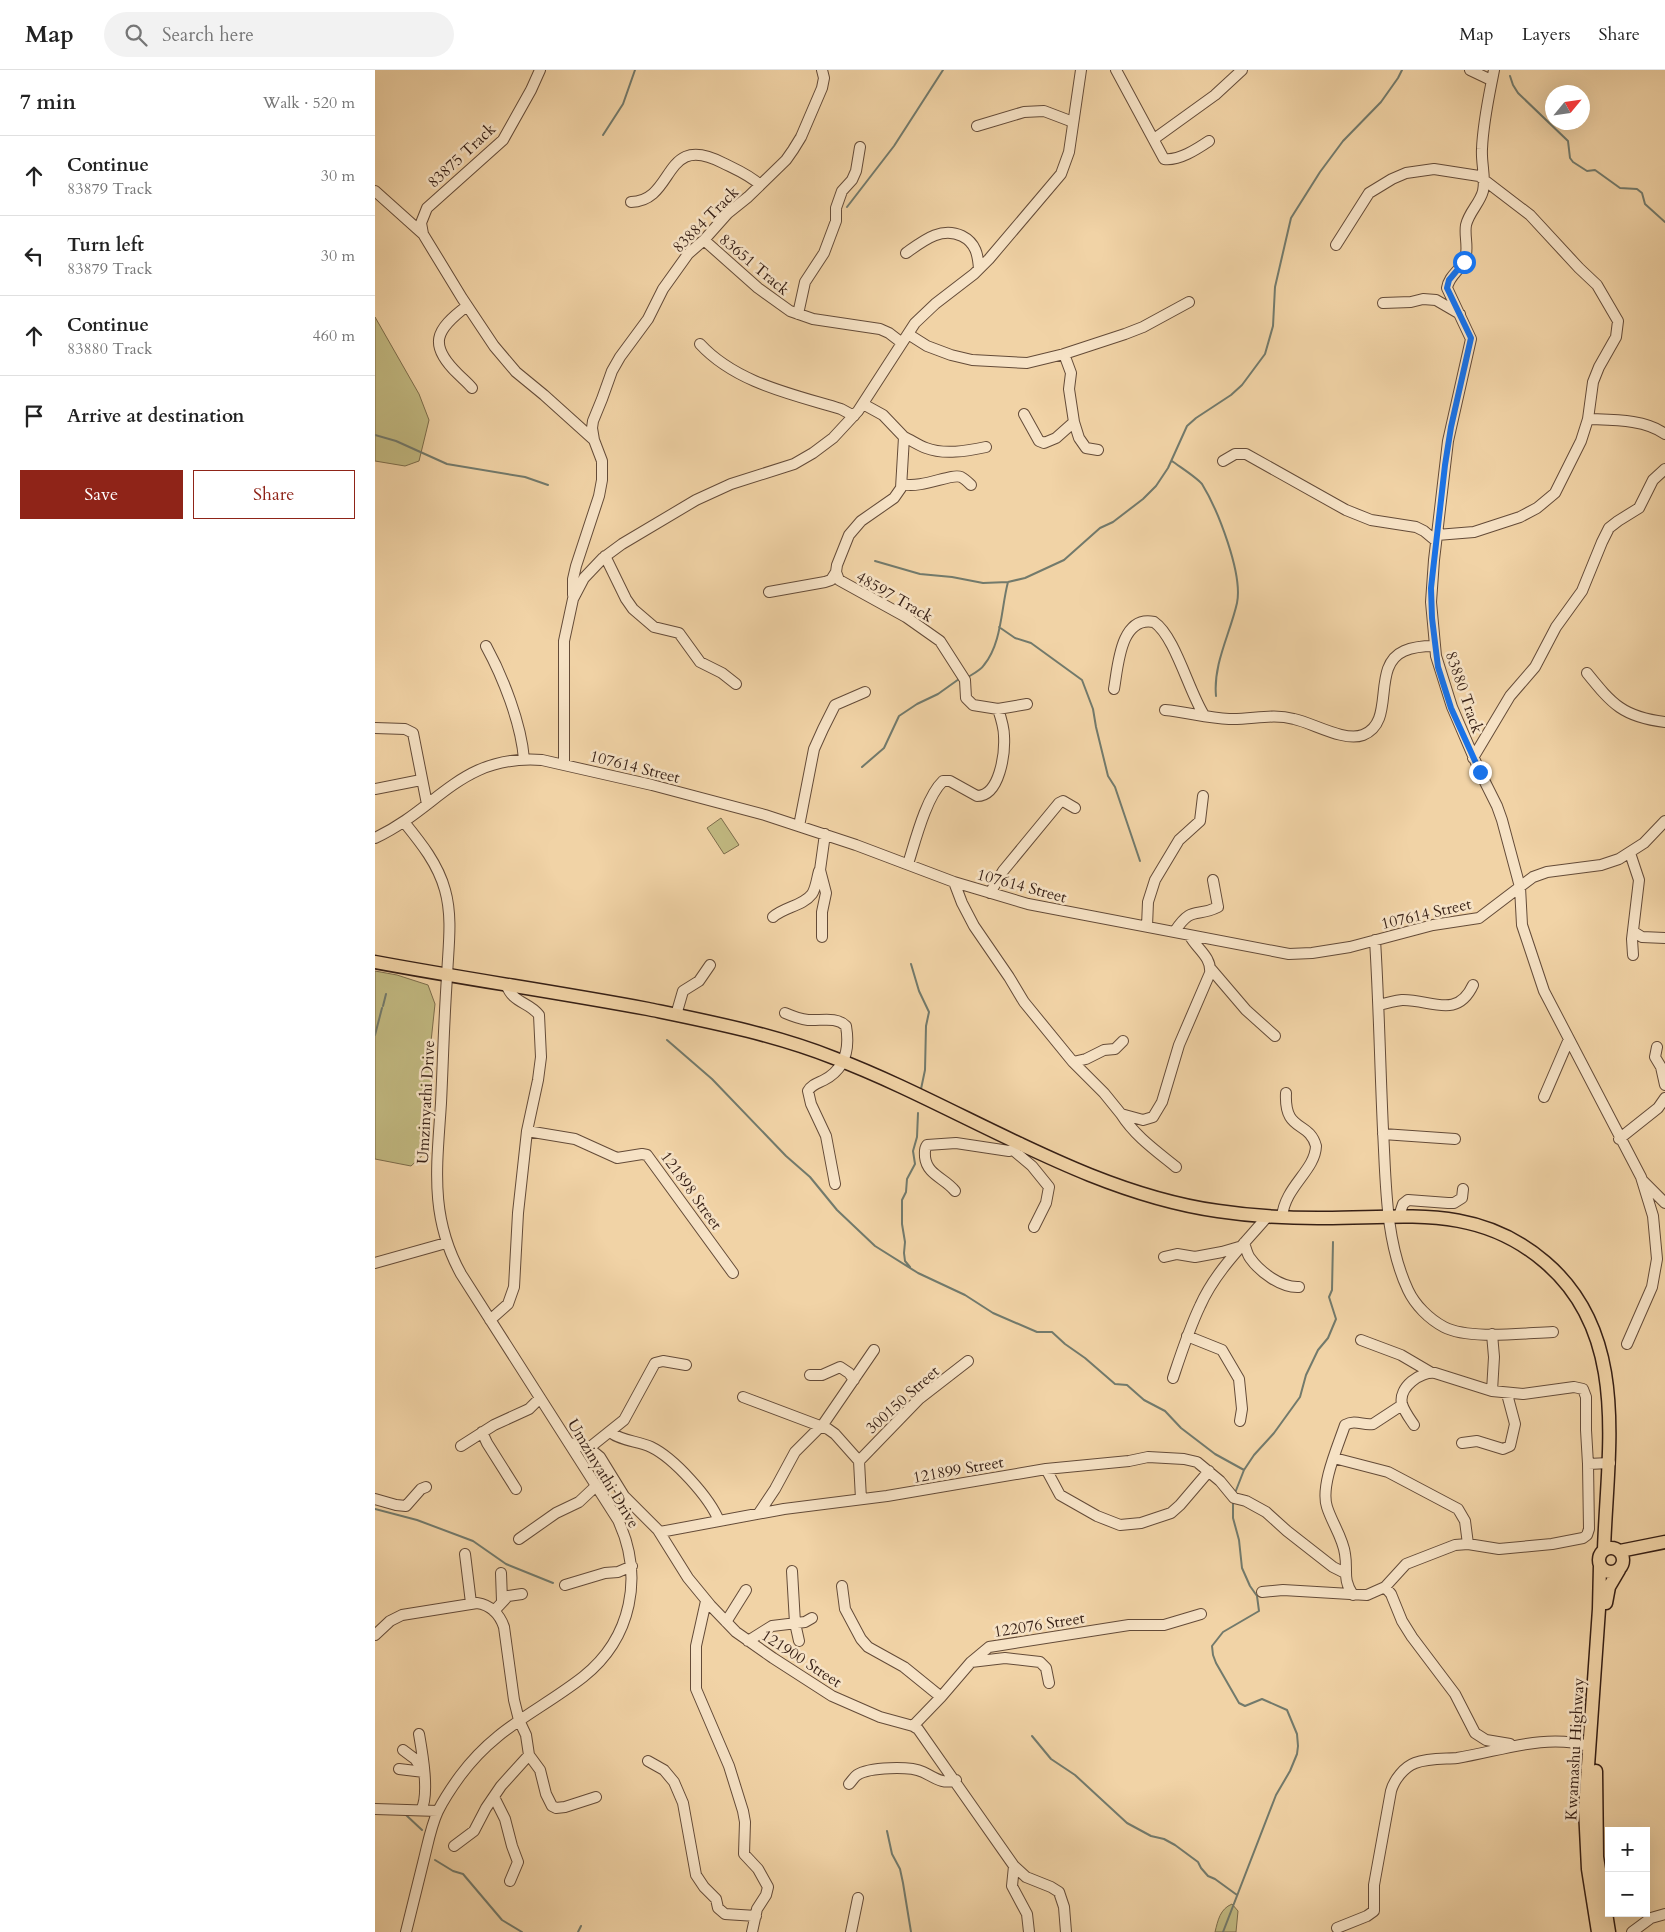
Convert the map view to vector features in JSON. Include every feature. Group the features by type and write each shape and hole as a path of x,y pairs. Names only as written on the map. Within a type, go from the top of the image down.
{"main road":[{"path":"375,962 676,1015 723,1024 766,1036 843,1062 1017,1146 1134,1192 1184,1206 1267,1217 1393,1216 1450,1219 1487,1227 1517,1241 1547,1263 1561,1278 1588,1316 1600,1346 1607,1384 1610,1463 1608,1498 1613,1550"},
{"path":"1651,1546 1615,1572 1607,1572 1601,1566 1599,1558 1613,1550 1651,1546 1665,1542"},
{"path":"1613,1550 1623,1556 1621,1567"},
{"name":"Kwamashu Highway","path":"1599,1932 1591,1895 1586,1850 1585,1809 1601,1566"},
{"name":"Kwamashu Highway","path":"1609,1932 1597,1857 1596,1774 1607,1594 1621,1567"}],"street":[{"name":"83875 Track","path":"423,234 420,227 423,214 427,208 503,140 540,70"},
{"path":"760,185 786,160 798,143 822,88 824,78 822,70"},
{"path":"573,599 584,578 605,556 658,522 696,500 731,484 794,464 833,438 863,404 923,314 979,269 1061,174 1069,152 1081,70"},
{"path":"1116,70 1162,157 1167,160 1194,150 1209,141"},
{"path":"1153,139 1215,95 1243,70"},
{"path":"1470,70 1493,75 1483,135 1483,179"},
{"path":"977,126 1024,112 1053,113 1073,122"},
{"path":"798,314 805,282 824,253 836,221 836,208 842,191 852,180 856,172 860,148"},
{"name":"83884 Track","path":"594,440 591,428 593,420 615,366 649,319 667,282 688,254 704,240 728,213 760,185 750,177 706,155 692,154 685,156 675,165 650,196 636,202 631,202"},
{"path":"1223,461 1239,453 1246,454 1352,513 1371,520 1416,526 1436,538 1481,530 1520,517 1537,508 1555,493 1560,484 1588,419 1593,382 1616,337 1618,321 1597,285 1530,215 1483,179 1472,174 1434,169 1406,173 1391,179 1366,196 1336,245"},
{"name":"83880 Track","path":"1483,179 1483,194 1466,225 1466,258 1449,280 1447,288 1469,332 1470,345 1463,368 1449,437 1436,538 1431,602 1434,646 1438,667 1451,708 1497,806 1520,887 1522,925 1544,991 1619,1139 1641,1177"},
{"path":"375,191 423,234 467,306 494,346 516,372 545,394 594,440 601,462 602,480 599,496 573,579 573,599 565,641 564,764"},
{"path":"906,253 935,235 951,232 967,238 972,243 978,256 979,269"},
{"name":"83651 Track","path":"704,240 758,288 784,308 813,319 880,329 951,355 972,360 1027,363 1064,354 1143,327 1189,302"},
{"path":"1383,304 1423,299 1436,300 1461,315"},
{"path":"467,306 448,322 438,342 444,358 472,388"},
{"path":"700,344 718,362 750,380 841,409 854,416"},
{"path":"1064,354 1071,373 1069,389 1074,422 1083,445 1090,449 1098,450"},
{"path":"863,404 883,415 904,437 925,448 940,452 969,451 986,447"},
{"path":"1024,414 1039,441 1044,443 1056,438 1074,422"},
{"path":"1588,419 1642,424 1658,429 1665,434"},
{"path":"904,437 902,484 920,485 957,476 965,479 971,485"},
{"path":"1473,758 1510,696 1535,667 1556,627 1583,591 1609,528 1639,508 1653,480 1665,469"},
{"name":"48597 Track","path":"902,484 895,498 855,527 847,540 836,572 839,580 906,617 939,642 966,681 968,700 978,707 998,709 1027,704"},
{"path":"605,556 626,599 633,609 654,627 679,633 700,662 722,672 736,684"},
{"path":"769,592 825,582 831,580 836,572"},
{"path":"1114,689 1124,641 1129,631 1141,622 1154,622 1170,644 1194,698 1204,715"},
{"path":"486,646 500,670 521,737 524,759"},
{"path":"1165,710 1229,719 1283,717 1295,719 1344,736 1361,736 1371,730 1377,723 1392,661 1404,651 1434,646"},
{"path":"1587,672 1612,701 1625,712 1646,719 1665,722"},
{"path":"799,826 814,749 823,729 835,705 865,692"},
{"path":"908,864 933,794 940,783 948,780 971,793 981,796 987,794 994,785 1003,754 1004,736 998,709"},
{"path":"375,728 411,731 414,737 427,804"},
{"name":"107614 Street","path":"375,838 404,822 472,772 505,761 524,759 564,764 757,812 825,834 990,894 1052,910 1175,931 1190,936 1289,954 1312,953 1375,940 1433,925 1479,918 1533,877 1547,872 1601,865 1630,853 1644,843 1665,821"},
{"path":"375,789 421,780"},
{"path":"1147,926 1148,902 1155,880 1179,840 1200,821 1203,796"},
{"path":"990,894 1003,872 1059,803 1063,802 1075,808"},
{"name":"Umzinyathi Drive","path":"404,822 433,862 445,890 449,908 436,1170 439,1209 446,1243 461,1274 570,1443 622,1528 632,1566 631,1596 627,1612 618,1636 608,1651 582,1677 486,1745 460,1776 438,1811 405,1932"},
{"path":"773,917 781,910 795,905 812,895 820,870 825,834"},
{"path":"1630,853 1639,880 1632,939 1633,955"},
{"path":"820,870 826,894 822,912 823,937"},
{"path":"1175,931 1189,915 1218,907 1213,880"},
{"path":"954,882 974,926 1024,1002 1073,1062 1105,1094 1132,1130 1151,1148 1176,1167"},
{"path":"1634,932 1642,937 1665,938"},
{"path":"1190,936 1194,944 1206,957 1211,969 1245,1010 1275,1036"},
{"path":"1375,940 1383,1134 1393,1216 1404,1282 1408,1292 1423,1312 1435,1321 1455,1331 1492,1334 1553,1332"},
{"path":"676,1015 683,991 698,982 710,965"},
{"path":"1121,1114 1143,1120 1153,1117 1158,1110 1179,1046 1209,978 1211,969"},
{"path":"490,1320 508,1304 514,1287 518,1213 527,1132 540,1071 541,1023 537,1012 513,997 506,984"},
{"path":"1379,1005 1402,1000 1449,1006 1468,997 1473,985"},
{"path":"785,1013 804,1019 828,1019 845,1025 847,1047 843,1062 835,1074 808,1091 811,1104 826,1136 835,1184"},
{"path":"1544,1097 1569,1040"},
{"path":"1073,1062 1086,1059 1104,1050 1115,1049 1123,1041"},
{"path":"1657,1047 1655,1057 1663,1066 1665,1085"},
{"path":"1282,1217 1285,1199 1312,1160 1317,1146 1313,1138 1289,1115 1286,1105 1287,1093"},
{"path":"1619,1139 1658,1108 1665,1098"},
{"name":"121898 Street","path":"527,1132 575,1139 617,1158 647,1154 733,1273"},
{"path":"1383,1134 1455,1139"},
{"path":"955,1191 938,1178 927,1166 925,1150 927,1145 956,1143 997,1150 1017,1146 1049,1187 1045,1203 1034,1227"},
{"path":"1641,1177 1665,1203"},
{"path":"1627,1344 1652,1287 1657,1259 1653,1216 1641,1177"},
{"path":"1393,1216 1408,1200 1454,1203 1463,1198 1463,1190"},
{"path":"1173,1378 1187,1336 1205,1295 1230,1258 1267,1217"},
{"path":"375,1263 446,1243"},
{"path":"1164,1257 1177,1254 1195,1257 1203,1256 1242,1245"},
{"path":"1242,1245 1249,1257 1275,1280 1288,1287 1299,1287"},
{"path":"1492,1334 1494,1357 1492,1392"},
{"path":"1187,1336 1222,1350 1239,1379 1242,1410 1239,1420"},
{"path":"1262,1592 1283,1590 1367,1595 1385,1587 1406,1564 1455,1545 1467,1544 1499,1549 1553,1544 1585,1536 1589,1529 1588,1464 1585,1430 1586,1397 1583,1389 1574,1386 1539,1392 1507,1394 1492,1392 1431,1372 1401,1354 1361,1340"},
{"path":"759,1513 775,1489 795,1452 836,1408 874,1350"},
{"path":"570,1443 589,1448 628,1416 655,1363 663,1361 685,1365"},
{"name":"300150 Street","path":"859,1461 919,1399 969,1361"},
{"path":"810,1375 822,1375 840,1367 849,1373 853,1380"},
{"path":"1413,1425 1402,1405 1403,1396 1412,1382 1420,1376 1431,1372"},
{"path":"1462,1443 1477,1441 1503,1448 1510,1446 1515,1424 1507,1394"},
{"path":"743,1397 828,1429 835,1434 859,1461 861,1500"},
{"path":"461,1446 494,1425 529,1409 541,1398"},
{"path":"1353,1595 1348,1588 1345,1573 1343,1544 1326,1504 1326,1492 1334,1458 1345,1425 1354,1421 1363,1424 1373,1424 1402,1405"},
{"path":"483,1432 487,1443 516,1489"},
{"path":"610,1432 618,1437 653,1448 679,1468 701,1491 719,1522"},
{"name":"121900 Street","path":"589,1448 604,1461 629,1502 660,1532 688,1578 706,1601 748,1641 832,1696 880,1717 913,1726"},
{"name":"121899 Street","path":"660,1532 759,1513 861,1500 1046,1469 1129,1461 1148,1457 1192,1460 1220,1481 1230,1495 1266,1512 1333,1567 1345,1573"},
{"path":"1334,1458 1388,1472 1458,1509 1465,1521 1467,1544"},
{"path":"1588,1464 1610,1463"},
{"path":"1046,1469 1060,1495 1097,1516 1120,1524 1141,1523 1171,1513 1181,1505 1209,1472"},
{"path":"519,1539 556,1513 579,1502 596,1486"},
{"path":"375,1499 406,1506 426,1487"},
{"path":"465,1554 471,1604"},
{"path":"565,1585 605,1573 618,1572 632,1566"},
{"path":"792,1571 795,1623 799,1641"},
{"path":"501,1573 502,1601"},
{"path":"842,1586 845,1609 861,1639 868,1647 904,1667 941,1697"},
{"path":"1385,1587 1391,1594 1402,1621 1412,1637 1455,1694 1475,1733 1486,1740 1515,1746"},
{"path":"726,1622 746,1590"},
{"path":"494,1611 508,1596 522,1594"},
{"path":"706,1601 696,1646 695,1689 726,1758 743,1811 744,1855 758,1870 768,1887 764,1900 757,1909 752,1932"},
{"path":"375,1635 390,1621 402,1615 471,1604 481,1604 494,1611 504,1627 519,1720 526,1735 529,1755 540,1770 546,1794 554,1808 565,1807 596,1797"},
{"name":"122076 Street","path":"913,1726 971,1662 982,1651 992,1646 1129,1625 1164,1626 1201,1614"},
{"path":"748,1641 772,1626 805,1622 812,1618"},
{"path":"971,1662 1005,1658 1041,1662 1046,1668 1049,1683"},
{"path":"913,1726 919,1730 1014,1866 1027,1876 1059,1892 1064,1906 1066,1932"},
{"path":"419,1734 425,1772 424,1805 421,1810"},
{"path":"1337,1928 1374,1911 1375,1878 1391,1791 1394,1782 1405,1770 1418,1762 1458,1758 1549,1741 1564,1740 1589,1746"},
{"path":"403,1750 415,1759 425,1772"},
{"path":"454,1846 475,1831 494,1796 529,1755"},
{"path":"647,1761 664,1770 674,1782 683,1803 696,1875 716,1899 718,1908 725,1914 755,1916"},
{"path":"399,1769 425,1772"},
{"path":"849,1784 858,1775 877,1769 922,1771 945,1782 955,1780"},
{"path":"494,1796 505,1819 518,1862 511,1881"},
{"path":"375,1809 438,1811"},
{"path":"1014,1866 1013,1886 1027,1914 1029,1932"},
{"path":"851,1932 858,1898"},
{"path":"1632,1932 1651,1918 1665,1914"}],"shaded area":[{"path":"375,317 419,394 429,420 419,461 405,466 375,461"},
{"path":"721,818 739,845 724,854 707,828"},
{"path":"375,971 397,975 428,985 435,1004 430,1051 431,1090 426,1152 411,1166 375,1159"},
{"path":"1232,1904 1238,1911 1236,1932 1215,1932 1222,1912"}],"waterway":[{"path":"603,135 623,104 635,70"},
{"path":"847,207 894,146 943,70"},
{"path":"875,561 920,574 952,577 983,583 1008,582 1025,578 1064,560 1100,528 1113,522 1143,499 1156,486 1168,468 1187,426 1242,385 1265,354 1273,326 1275,287 1291,218 1320,172 1343,141 1381,102 1402,70"},
{"path":"1510,76 1518,93 1568,141 1570,158 1573,162 1587,171 1595,170 1620,188 1637,189 1642,193 1645,204 1665,222"},
{"path":"375,435 396,441 447,464 525,477 548,485"},
{"path":"1172,461 1202,484 1222,525 1233,559 1238,591 1237,603 1219,661 1216,696"},
{"path":"968,677 983,667 990,656 998,636 1008,582"},
{"path":"999,627 1015,638 1031,643 1082,680 1093,709 1108,776 1115,787 1140,861"},
{"path":"862,767 884,748 899,716 917,704 938,694 959,679"},
{"path":"911,964 919,991 929,1012 926,1026 925,1070 921,1089"},
{"path":"383,1006 386,994"},
{"path":"375,1035 382,1008"},
{"path":"667,1040 712,1079 786,1156 810,1177 837,1210 875,1246 918,1273 965,1295 993,1313 1037,1332 1052,1332 1115,1384 1127,1385 1144,1400 1165,1411 1181,1428 1215,1454 1244,1470"},
{"path":"910,1267 905,1261 904,1253 902,1200 906,1192 907,1179 915,1164 913,1151 917,1137 918,1113"},
{"path":"1235,1493 1244,1470 1254,1455 1274,1433 1300,1397 1306,1375 1318,1350 1328,1338 1336,1319 1329,1297 1332,1290 1333,1242"},
{"path":"1223,1932 1276,1795 1290,1771 1298,1746 1297,1734 1287,1710 1262,1699 1245,1706 1239,1703 1213,1655 1212,1646 1223,1632 1259,1611 1257,1596 1242,1568 1239,1540 1233,1518 1233,1502"},
{"path":"375,1509 417,1520 473,1541 506,1564 553,1583"},
{"path":"1032,1736 1051,1759 1075,1775 1127,1823 1151,1836 1164,1839 1175,1845 1198,1862 1208,1876 1237,1895"},
{"path":"406,1815 422,1830"},
{"path":"887,1831 892,1854 900,1869 911,1932"},
{"path":"435,1860 453,1871 463,1874 502,1920 522,1932"},
{"path":"578,1932 581,1926"}],"route":[{"path":"1464,262 1449,280 1447,288 1471,338 1448,440 1431,602 1433,637 1438,667 1451,708 1480,772"}]}
